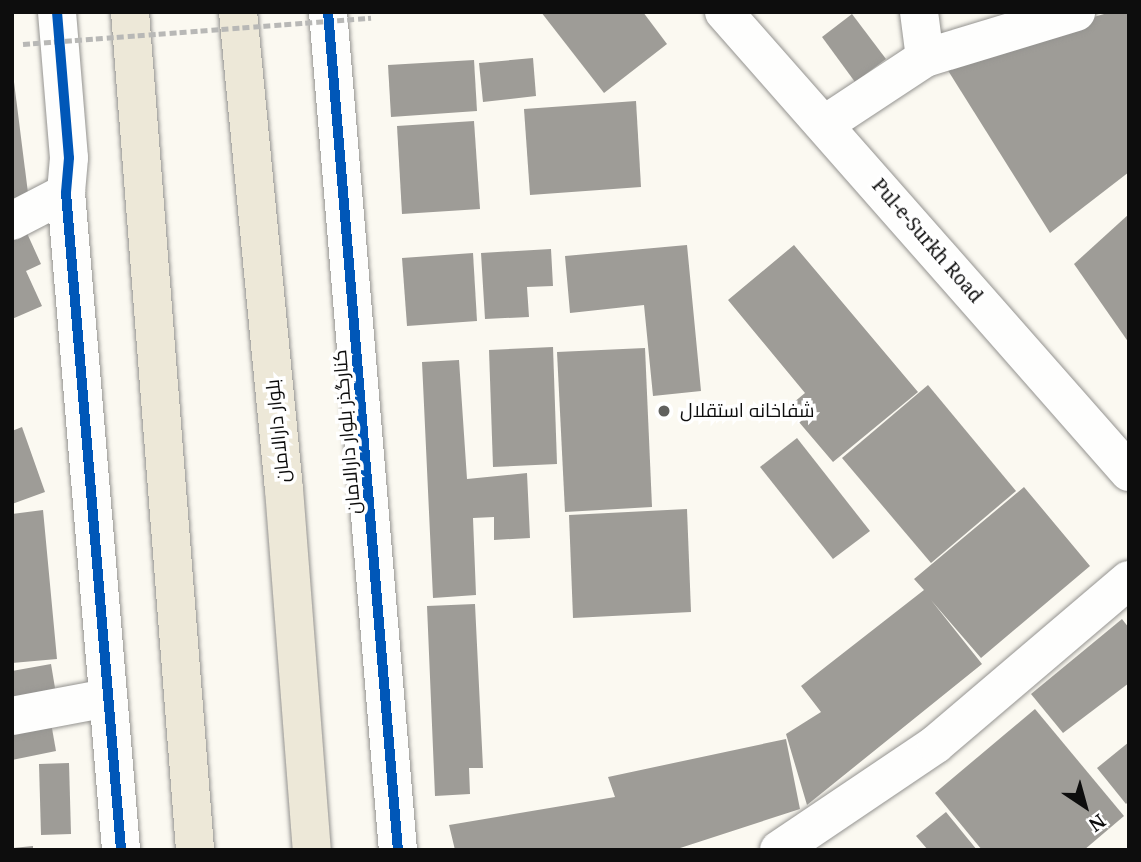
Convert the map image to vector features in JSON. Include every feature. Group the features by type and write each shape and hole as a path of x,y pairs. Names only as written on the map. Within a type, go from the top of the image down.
{"main road":[{"path":"130,12 195,850"},
{"name":"بلوار دارالامان","path":"238,12 284,489 312,850"}],"street":[{"path":"57,12 69,158 66,193 121,850"},
{"name":"کنارگذر بلوار دارالامان","path":"328,12 398,850"},
{"name":"Pul-e-Surkh Road","path":"724,12 1129,472"},
{"path":"919,12 925,58"},
{"path":"825,124 925,58 1076,12"},
{"path":"12,222 66,193"},
{"path":"779,850 936,744 1129,580"},
{"path":"12,716 107,698"}],"path":[{"path":"23,44 371,18"}],"building":[{"path":"541,12 643,12 667,44 604,93"},
{"path":"1111,12 1129,12 1129,172 1050,233 942,61"},
{"path":"852,14 886,59 855,82 822,37"},
{"path":"533,58 536,96 483,102 479,63"},
{"path":"474,60 477,111 391,117 388,65"},
{"path":"12,66 29,201 12,203"},
{"path":"636,101 641,187 530,195 524,109"},
{"path":"474,121 480,209 402,214 397,126"},
{"path":"1129,214 1129,343 1074,264"},
{"path":"26,231 41,264 26,271 42,306 12,319 12,238"},
{"path":"687,245 701,391 653,396 644,305 570,313 565,256"},
{"path":"794,245 918,392 833,462 787,408 805,393 728,300"},
{"path":"551,249 553,286 527,287 529,317 485,319 481,253"},
{"path":"473,253 477,321 407,326 402,258"},
{"path":"553,347 557,464 493,467 489,350"},
{"path":"645,348 652,507 565,512 557,352"},
{"path":"459,360 467,479 527,473 530,538 494,540 494,517 473,518 476,595 433,598 422,362"},
{"path":"928,385 1016,491 931,563 842,458"},
{"path":"22,427 45,492 12,504 12,431"},
{"path":"797,438 870,531 833,559 760,467"},
{"path":"1024,487 1090,566 981,658 931,600 982,664 807,805 786,734 821,712 801,686 924,590 914,579"},
{"path":"687,509 691,612 573,618 569,515"},
{"path":"43,510 57,659 12,663 12,514"},
{"path":"475,604 483,768 469,768 470,794 435,796 427,606"},
{"path":"1122,619 1129,628 1129,683 1063,733 1031,694"},
{"path":"51,664 57,700 12,708 12,671"},
{"path":"1035,709 1124,816 1084,850 982,850 935,793"},
{"path":"50,717 56,751 12,760 12,725"},
{"path":"786,739 800,809 674,850 455,850 449,825 615,797 608,777"},
{"path":"1129,742 1129,801 1126,804 1097,768"},
{"path":"69,763 71,834 41,835 39,764"},
{"path":"946,812 977,850 928,850 916,836"},
{"path":"33,846 33,850 13,850 13,848"}],"cycle path":[{"path":"57,12 69,158 66,193 121,850"},
{"path":"328,12 398,850"}],"place":[{"name":"شفاخانه استقلال","path":"664,411"}]}
